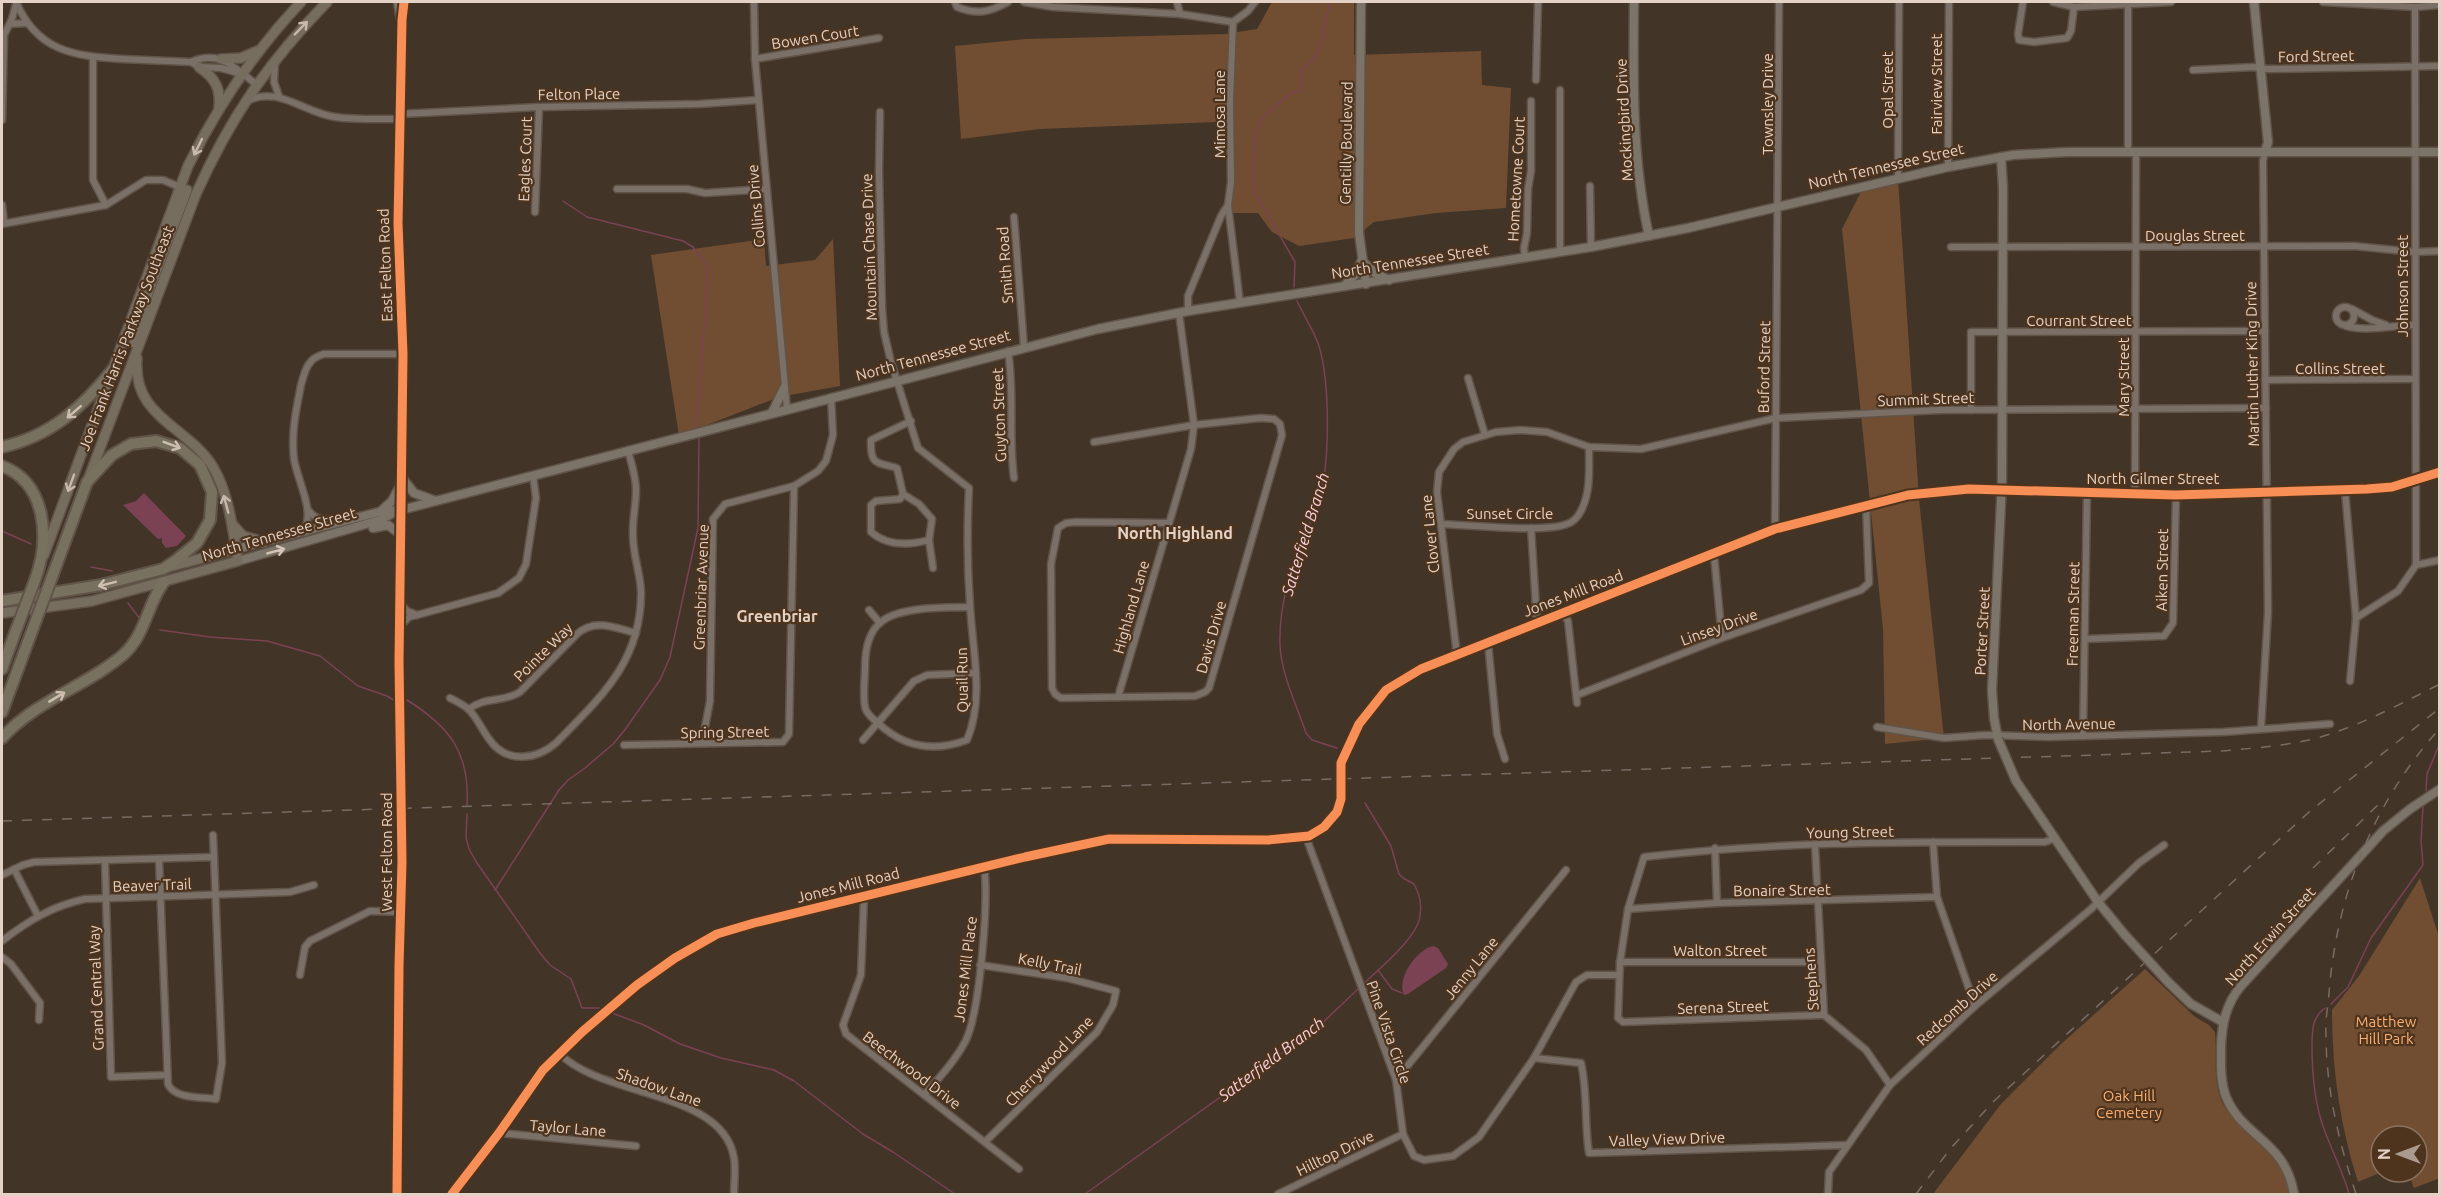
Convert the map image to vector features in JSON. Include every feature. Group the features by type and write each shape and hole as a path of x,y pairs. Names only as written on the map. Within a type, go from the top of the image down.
{"highway":[{"path":"2,447 34,438 62,422 85,402 113,369"},
{"path":"2,601 80,590 163,569 197,543 210,520 212,492 209,481 200,465 190,454 175,445 143,441 131,444 117,452 87,482"},
{"path":"2,466 24,480 39,504 42,528 39,568"},
{"name":"Joe Frank Harris Parkway Southeast","path":"2,712 87,482"},
{"name":"Joe Frank Harris Parkway Southeast","path":"2,669 39,568"},
{"path":"2,738 27,716 124,654 139,636 150,613 155,595 164,582"}],"main road":[{"name":"Joe Frank Harris Parkway Southeast","path":"39,568 113,369 188,190 218,109 259,50 302,2"},
{"name":"Joe Frank Harris Parkway Southeast","path":"87,482 138,345 188,190 221,142 256,84 277,56 327,2"},
{"path":"221,59 241,58 259,50"},
{"path":"195,65 213,78 218,88 218,109"},
{"path":"130,366 135,337 146,300 188,190"},
{"path":"138,345 136,374 141,391 154,411 197,448 213,466 232,524 238,561"},
{"path":"232,524 243,536 264,542"},
{"path":"163,569 236,549"},
{"name":"North Tennessee Street","path":"2,613 92,601 238,561"}],"street":[{"path":"16,2 27,23 54,46 72,54 221,68 242,74"},
{"path":"2,120 4,41 16,2"},
{"name":"East Felton Road","path":"398,2 402,20"},
{"name":"East Felton Road","path":"401,510 403,354 398,223 404,2"},
{"name":"Collins Drive","path":"754,2 758,100 787,409"},
{"path":"955,2 957,7 976,12 995,9 1008,2"},
{"path":"1024,2 1053,7 1180,14 1233,22 1255,2"},
{"path":"1177,2 1180,14"},
{"name":"Gentilly Boulevard","path":"1361,2 1359,227 1366,284"},
{"path":"1536,80 1538,2"},
{"name":"Mockingbird Drive","path":"1634,2 1635,112 1640,174 1649,236"},
{"name":"Townsley Drive","path":"1779,2 1779,206"},
{"name":"Opal Street","path":"1898,178 1899,2"},
{"name":"Fairview Street","path":"1948,2 1948,167"},
{"path":"2024,2 2019,40 2034,42 2067,38 2072,30 2074,7"},
{"path":"2053,2 2074,7 2171,2"},
{"name":"Martin Luther King Drive","path":"2254,2 2268,142 2263,161 2268,612 2262,728"},
{"path":"2323,2 2415,7 2439,5"},
{"name":"Mary Street","path":"2128,4 2134,247 2134,494"},
{"name":"Johnson Street","path":"2415,7 2414,480 2416,565"},
{"name":"Mimosa Lane","path":"1233,22 1231,182 1228,205 1240,303"},
{"path":"10,24 27,23"},
{"name":"Bowen Court","path":"755,59 879,38"},
{"path":"243,103 261,96 279,96 273,82 277,56"},
{"path":"93,57 93,180 106,205"},
{"path":"195,65 200,58 221,59 230,63 256,84"},
{"name":"Ford Street","path":"2193,70 2439,66"},
{"path":"1560,90 1560,252"},
{"name":"Felton Place","path":"279,96 333,117 400,117 539,107 699,104 758,100"},
{"name":"Hometowne Court","path":"1525,258 1531,171 1532,101"},
{"name":"Eagles Court","path":"535,212 539,107"},
{"name":"Mountain Chase Drive","path":"880,112 879,170 884,332 895,381"},
{"name":"North Tennessee Street","path":"238,561 380,520 401,510 436,500 1098,329 1184,312 1649,236 1898,178 2001,157 2049,152 2439,152"},
{"name":"Porter Street","path":"2001,157 2003,177 2002,490 1992,690 1997,738 2016,781 2098,902 2125,935 2191,1004 2223,1022"},
{"path":"2,205 3,224 106,205 146,180 163,180 188,190"},
{"path":"1590,186 1591,247"},
{"path":"617,189 687,189 705,193 766,189"},
{"name":"Mimosa Lane","path":"1184,312 1221,216 1228,205"},
{"name":"Buford Street","path":"1775,529 1779,206"},
{"name":"Smith Road","path":"1014,217 1024,347"},
{"name":"Douglas Street","path":"1951,247 2365,246 2414,252 2439,251"},
{"path":"1343,287 1355,275 1362,261 1389,280"},
{"path":"2387,325 2372,320 2351,308 2343,307 2336,314 2339,324 2346,326 2368,328 2414,325"},
{"path":"2346,326 2354,319 2351,308"},
{"name":"Highland Lane","path":"1118,698 1191,449 1194,425 1184,312"},
{"name":"Courrant Street","path":"1971,410 1971,332 2265,331"},
{"name":"Guyton Street","path":"1008,351 1011,386 1010,438 1014,478"},
{"path":"304,531 308,511 295,461 293,437 297,404 308,364 324,354 403,354"},
{"path":"1468,378 1485,435 1520,430 1547,432 1589,447"},
{"name":"Collins Street","path":"2265,380 2414,379"},
{"name":"Quail Run","path":"880,622 870,637 865,655 865,709 877,723 897,739 918,747 948,747 967,740 975,722 976,673 967,549 969,488 918,448 895,381"},
{"path":"772,413 784,388"},
{"name":"Greenbriar Avenue","path":"702,743 710,701 713,519 724,504 794,486 818,471 826,461 831,449 834,429 831,397"},
{"name":"Summit Street","path":"1589,447 1641,449 1776,418 1897,411 2266,408"},
{"name":"Davis Drive","path":"1094,442 1194,425 1268,418 1280,424 1282,435 1209,688 1195,696 1061,698 1052,688 1052,564 1056,532 1061,525 1066,523 1168,523"},
{"path":"910,421 871,440 875,462 878,465 897,468 903,494 919,504 932,519 930,540 933,568"},
{"name":"Clover Lane","path":"1457,655 1437,492 1439,472 1454,449 1463,442 1485,435"},
{"name":"Sunset Circle","path":"1441,524 1532,528 1566,525 1581,513 1589,477 1589,447"},
{"path":"450,698 469,709 497,748 519,757 537,755 556,743 611,685 625,662 636,633 641,602 633,537 635,481 628,450"},
{"name":"North Gilmer Street","path":"1866,504 1928,491 2002,490 2176,495 2388,488 2439,472"},
{"path":"399,626 409,617 498,593 519,578 526,564 534,514 536,493 533,475"},
{"path":"402,479 414,493 436,500"},
{"path":"379,512 392,501 402,479"},
{"name":"Spring Street","path":"624,745 783,742 789,734 794,486"},
{"path":"2345,490 2356,618 2350,681"},
{"name":"Freeman Street","path":"2083,736 2087,493"},
{"path":"903,494 900,499 876,501 871,505 871,532 886,541 900,544 930,540"},
{"name":"Aiken Street","path":"2085,639 2164,636 2173,623 2176,495"},
{"name":"Jones Mill Road","path":"1340,773 1344,754 1359,724 1382,694 1392,685 1422,669 1775,529 1866,504"},
{"name":"Linsey Drive","path":"1576,695 1722,638 1861,590 1869,583 1866,504"},
{"name":"North Tennessee Street","path":"236,549 379,512 401,510"},
{"name":"West Felton Road","path":"397,1194 401,912 399,626 401,510"},
{"path":"308,511 315,518 322,520 358,518"},
{"path":"314,540 340,537 386,525 393,527 401,535"},
{"path":"1532,528 1537,623"},
{"path":"1714,555 1722,638"},
{"path":"2356,618 2398,591 2416,565 2439,560"},
{"path":"400,603 408,611 417,615"},
{"path":"869,610 880,622 898,613 970,607"},
{"path":"1563,613 1568,621 1576,703"},
{"name":"Pointe Way","path":"469,709 484,700 510,698 520,692 577,634 587,627 600,625 636,633"},
{"path":"1488,643 1497,734 1505,759"},
{"path":"863,740 914,681 927,675 976,673"},
{"name":"North Avenue","path":"1877,727 1944,738 1997,738 2223,732 2330,724"},
{"name":"North Erwin Street","path":"2294,1194 2290,1178 2281,1159 2270,1145 2238,1116 2226,1098 2221,1073 2223,1022 2230,1002 2241,986 2375,840 2401,816 2439,789"},
{"path":"1306,837 1328,823 1337,812 1341,799"},
{"path":"159,859 168,1084 173,1092 216,1099 222,1063 213,835"},
{"name":"Jones Mill Road","path":"452,1194 499,1134 543,1070 559,1053 637,985 704,940 735,928 984,866 1109,839 1259,840 1306,837"},
{"name":"Pine Vista Circle","path":"1306,837 1396,1080 1403,1134 1414,1156 1424,1160 1453,1156 1479,1137 1534,1058 1576,982 1587,975 1619,975"},
{"name":"Young Street","path":"1628,909 1644,857 1715,848 1933,842 2045,842 2055,838"},
{"path":"1933,842 1937,897 1975,1006"},
{"name":"Stephens","path":"1815,845 1824,1015 1866,1050 1890,1085"},
{"name":"Redcomb Drive","path":"1828,1194 1829,1172 1890,1085 1975,1006 2098,902 2139,862 2164,845"},
{"path":"1715,848 1717,903"},
{"path":"2,875 34,862 214,857"},
{"name":"Grand Central Way","path":"105,861 111,1077 167,1075"},
{"name":"Jones Mill Place","path":"924,1095 966,1041 974,1017 980,964 984,866"},
{"path":"14,869 38,916"},
{"name":"Jenny Lane","path":"1396,1080 1566,870"},
{"name":"Beaver Trail","path":"2,941 38,916 62,904 85,899 290,892 314,885"},
{"name":"Beechwood Drive","path":"864,896 861,975 843,1028 846,1035 986,1141 1019,1169"},
{"name":"Bonaire Street","path":"1628,909 1717,903 1937,897"},
{"path":"1619,975 1628,909"},
{"path":"300,975 305,947 310,941 370,911 401,912"},
{"path":"2,957 11,964 40,1003 39,1020"},
{"name":"Walton Street","path":"1620,962 1821,962"},
{"name":"Kelly Trail","path":"980,964 1041,973 1116,990"},
{"name":"Serena Street","path":"1619,975 1618,1018 1623,1022 1824,1015"},
{"name":"Cherrywood Lane","path":"986,1141 1097,1032 1113,1005 1116,990"},
{"name":"Shadow Lane","path":"559,1053 578,1069 688,1108 711,1120 726,1136 734,1156 734,1194"},
{"name":"Valley View Drive","path":"1534,1058 1581,1064 1585,1079 1586,1136 1589,1153 1847,1145"},
{"name":"Taylor Lane","path":"499,1134 636,1146"},
{"name":"Hilltop Drive","path":"1278,1194 1403,1134"}],"green space":[{"path":"1272,2 1354,2 1354,55 1481,51 1482,85 1511,88 1506,208 1436,213 1374,222 1354,238 1299,246 1272,232 1258,213 1230,213 1231,118 1216,122 1040,129 961,139 955,46 1025,39 1225,34 1257,29"},
{"path":"1898,178 1919,499 1944,738 1885,744 1883,629 1842,229 1864,186"},
{"path":"764,239 766,266 815,260 833,239 840,386 779,397 679,436 651,255"},
{"name":"Matthew Hill Park","path":"2420,878 2439,937 2440,1178 2429,1182 2429,1124 2369,1124 2369,1177 2358,1182 2346,1140 2338,1097 2332,1010 2359,976"},
{"name":"Oak Hill Cemetery","path":"2145,969 2194,1016 2209,1025 2215,1032 2216,1075 2221,1100 2230,1114 2271,1151 2291,1194 1933,1194 2001,1104 2060,1045"},
{"name":"Matthew Hill Park","path":"2412,1184 2424,1184 2414,1188"}],"shaded area":[{"path":"144,493 186,536 177,546 166,548 162,543 162,538 158,539 123,505 136,501"},
{"path":"1433,946 1438,948 1448,964 1446,968 1404,995 1403,981 1409,966 1420,953"}],"waterway":[{"name":"Satterfield Branch","path":"1294,287 1295,262 1254,191 1255,136 1260,120 1290,94 1301,90 1301,72 1319,51 1330,2"},
{"path":"563,201 587,217 683,241 693,247 704,261 707,270 705,319 696,426"},
{"name":"Satterfield Branch","path":"1297,301 1317,340 1323,362 1327,403 1327,449 1322,489 1286,590 1280,626 1280,645 1286,678 1306,733 1312,740 1337,748"},
{"path":"495,890 559,790 613,744 660,680 670,657 698,528 699,438"},
{"path":"2,531 31,544"},
{"path":"91,567 112,571"},
{"path":"128,603 140,619"},
{"path":"160,630 210,637 267,641 320,656 358,686 395,701"},
{"path":"407,700 435,720 454,743 465,770 467,805"},
{"path":"2426,791 2427,774 2440,743"},
{"name":"Satterfield Branch","path":"1363,984 1396,953 1412,934 1418,924 1421,908 1414,884 1399,874 1391,846 1365,803"},
{"path":"2331,1004 2348,987 2371,938 2423,865 2421,840 2423,807"},
{"path":"467,814 466,837 469,849 477,863 540,953 550,965 571,979 582,1008 599,1008"},
{"path":"1378,970 1392,989 1402,993"},
{"name":"Satterfield Branch","path":"1085,1194 1317,1028 1359,988"},
{"path":"2325,1008 2317,1016 2313,1030 2314,1088 2321,1119 2349,1194"},
{"path":"612,1013 644,1025 680,1044 721,1058 774,1070 794,1081 863,1134 955,1194"}],"tunnel":[{"path":"1340,773 1341,799"}],"railway":[{"path":"2,821 2222,751 2282,745 2317,738 2364,721 2440,684"},
{"path":"1916,1194 1951,1148 1994,1101 2309,812 2440,708"},
{"path":"2356,1194 2339,1135 2328,1075 2326,1024 2333,956 2340,920 2362,851 2396,787 2416,757 2440,728"},
{"path":"2313,868 2382,801"}],"cycle path":[{"path":"397,1194 402,862 399,662 403,354 398,223 404,2"},
{"path":"452,1194 499,1133 543,1070 582,1032 637,985 675,958 717,934 1025,857 1109,839 1268,840 1309,836 1324,827 1337,812 1341,799 1341,763 1359,724 1386,690 1421,669 1775,529 1908,495 1969,489 2176,495 2367,489 2392,487 2440,472"}],"district":[{"name":"North Highland","path":"1175,533"},
{"name":"Greenbriar","path":"777,616"}]}
